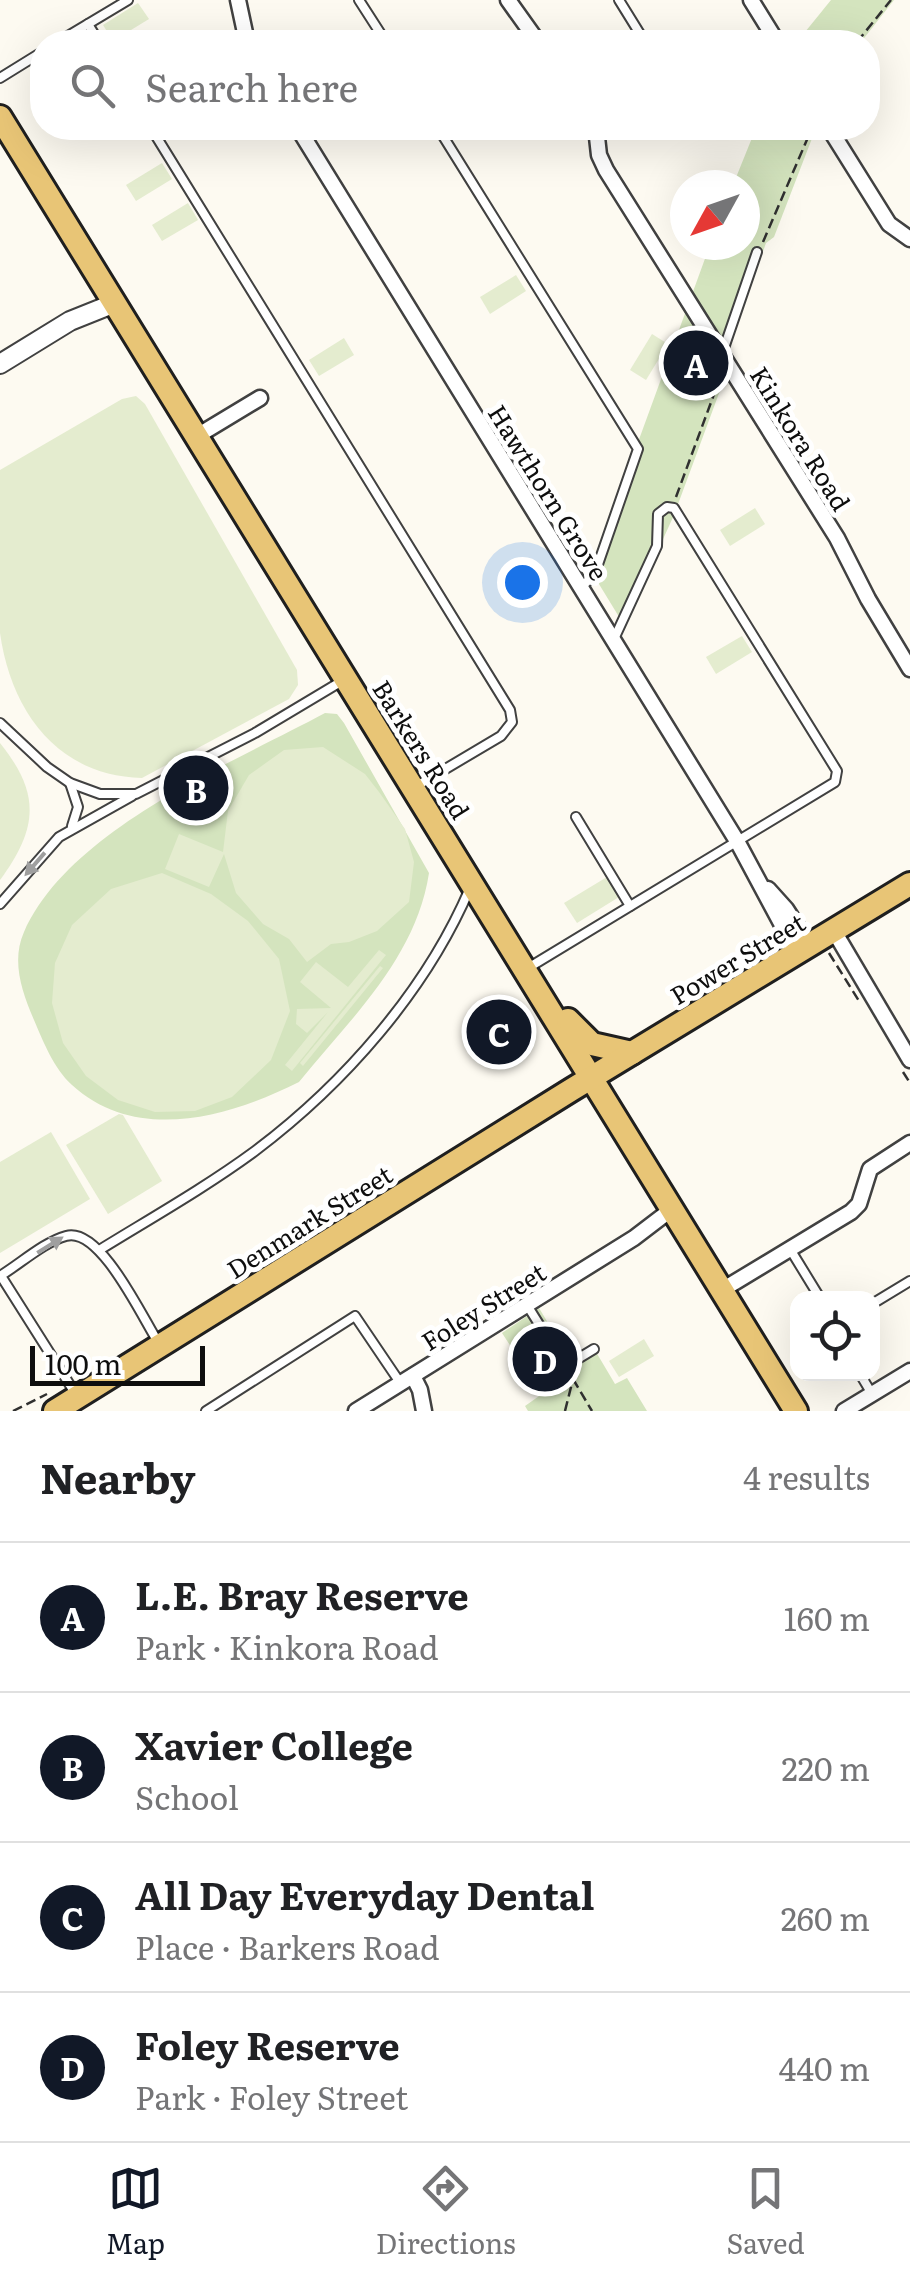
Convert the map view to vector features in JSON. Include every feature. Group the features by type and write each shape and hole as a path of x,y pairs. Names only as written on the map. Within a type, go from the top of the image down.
{"main road":[{"name":"Barkers Road","path":"0,117 796,1411"},
{"name":"Power Street","path":"592,1078 910,884"},
{"path":"529,978 592,1044 632,1053"},
{"name":"Denmark Street","path":"54,1402 77,1397 592,1078"}],"street":[{"path":"238,0 244,30"},
{"path":"508,0 529,30"},
{"path":"751,0 770,30"},
{"name":"Hawthorn Grove","path":"305,140 761,881 865,988 910,1060"},
{"name":"Kinkora Road","path":"597,140 606,170 837,538 910,669"},
{"path":"836,140 889,224 908,238"},
{"path":"70,321 91,302 101,280"},
{"path":"0,364 70,321 115,302"},
{"path":"198,436 260,398"},
{"path":"722,1290 856,1208 870,1170 910,1143"},
{"name":"Foley Street","path":"356,1411 674,1214"},
{"path":"844,1411 910,1370"},
{"path":"406,1380 420,1390 422,1411"}],"lane":[{"path":"78,30 128,0"},
{"path":"359,0 378,30"},
{"path":"619,0 638,30"},
{"path":"88,24 92,30"},
{"path":"0,78 30,59"},
{"path":"158,140 510,710 512,722 501,736 413,788"},
{"path":"445,140 638,449 595,573 582,587"},
{"path":"722,355 754,260"},
{"path":"529,978 630,906 835,782 837,771 698,543 672,508 662,508 658,514 657,546 614,639"},
{"path":"0,904 70,828 269,726 346,679"},
{"path":"0,723 46,767 70,783 100,794 136,794"},
{"path":"70,783 78,807 70,828"},
{"path":"576,817 630,906"},
{"path":"101,1250 232,1167 318,1098 362,1052 407,995 472,884"},
{"path":"77,1397 0,1276 64,1236 87,1238 101,1250 161,1346"},
{"path":"790,1249 816,1291"},
{"path":"880,1299 910,1282"},
{"path":"527,1305 565,1366"},
{"path":"206,1411 356,1316 406,1380"},
{"path":"538,1383 594,1349"},
{"path":"864,1381 872,1394"}],"path":[{"path":"866,30 890,0"},
{"path":"760,245 807,140"},
{"path":"672,508 716,396 722,355"},
{"path":"565,1366 592,1411"},
{"path":"565,1411 573,1379"},
{"path":"13,1411 29,1401 54,1402"}],"green space":[{"path":"831,0 894,0 870,30 807,30"},
{"path":"138,3 149,19 131,30 106,30 103,25"},
{"path":"751,140 811,140 774,237 766,243 760,260 760,170 739,170"},
{"path":"162,163 172,179 136,201 126,185"},
{"path":"188,203 198,220 162,241 152,225"},
{"path":"705,260 760,260 728,349 725,377 674,515 624,625 591,571"},
{"path":"516,275 526,291 490,314 480,297"},
{"path":"652,334 668,344 646,380 630,370"},
{"path":"344,338 354,355 319,376 309,360"},
{"path":"136,396 145,404 297,670 298,685 289,699 142,778 86,766 44,734 15,689 0,633 0,470 122,399"},
{"path":"755,508 765,524 730,546 720,530"},
{"path":"742,636 752,652 716,674 706,657"},
{"path":"325,713 337,714 344,723 429,873 411,933 396,960 299,1082 272,1095 214,1114 184,1119 125,1114 98,1103 60,1071 37,1028 20,976 18,954 24,932 46,895 114,831 200,778"},
{"path":"0,743 23,779 30,811 22,844 0,880"},
{"path":"323,747 365,774 405,829 414,862 409,902 377,931 331,944 307,962 289,939 263,924 236,893 224,854 209,887 165,869 179,834 223,852 228,811 249,775 284,750"},
{"path":"162,873 211,894 248,921 279,959 290,1011 271,1060 232,1097 195,1111 155,1112 118,1100 86,1076 63,1043 52,1003 55,963 72,925 111,889"},
{"path":"607,877 619,897 577,923 564,903"},
{"path":"379,950 386,955 292,1071 285,1065 328,1012 307,1033 296,1024 297,1009 331,1008 300,982 316,962 348,987"},
{"path":"380,966 383,968 303,1066 300,1063"},
{"path":"119,1114 162,1181 108,1214 66,1145"},
{"path":"51,1132 90,1199 0,1253 0,1162"},
{"path":"539,1308 574,1366 596,1352 615,1384 627,1378 647,1411 528,1411 525,1406 542,1394 502,1333"},
{"path":"644,1339 654,1356 619,1377 609,1361"}],"place":[{"name":"L.E. Bray Reserve","path":"696,363"},
{"name":"Xavier College","path":"196,788"},
{"name":"All Day Everyday Dental","path":"499,1032"},
{"name":"Foley Reserve","path":"545,1359"}]}
